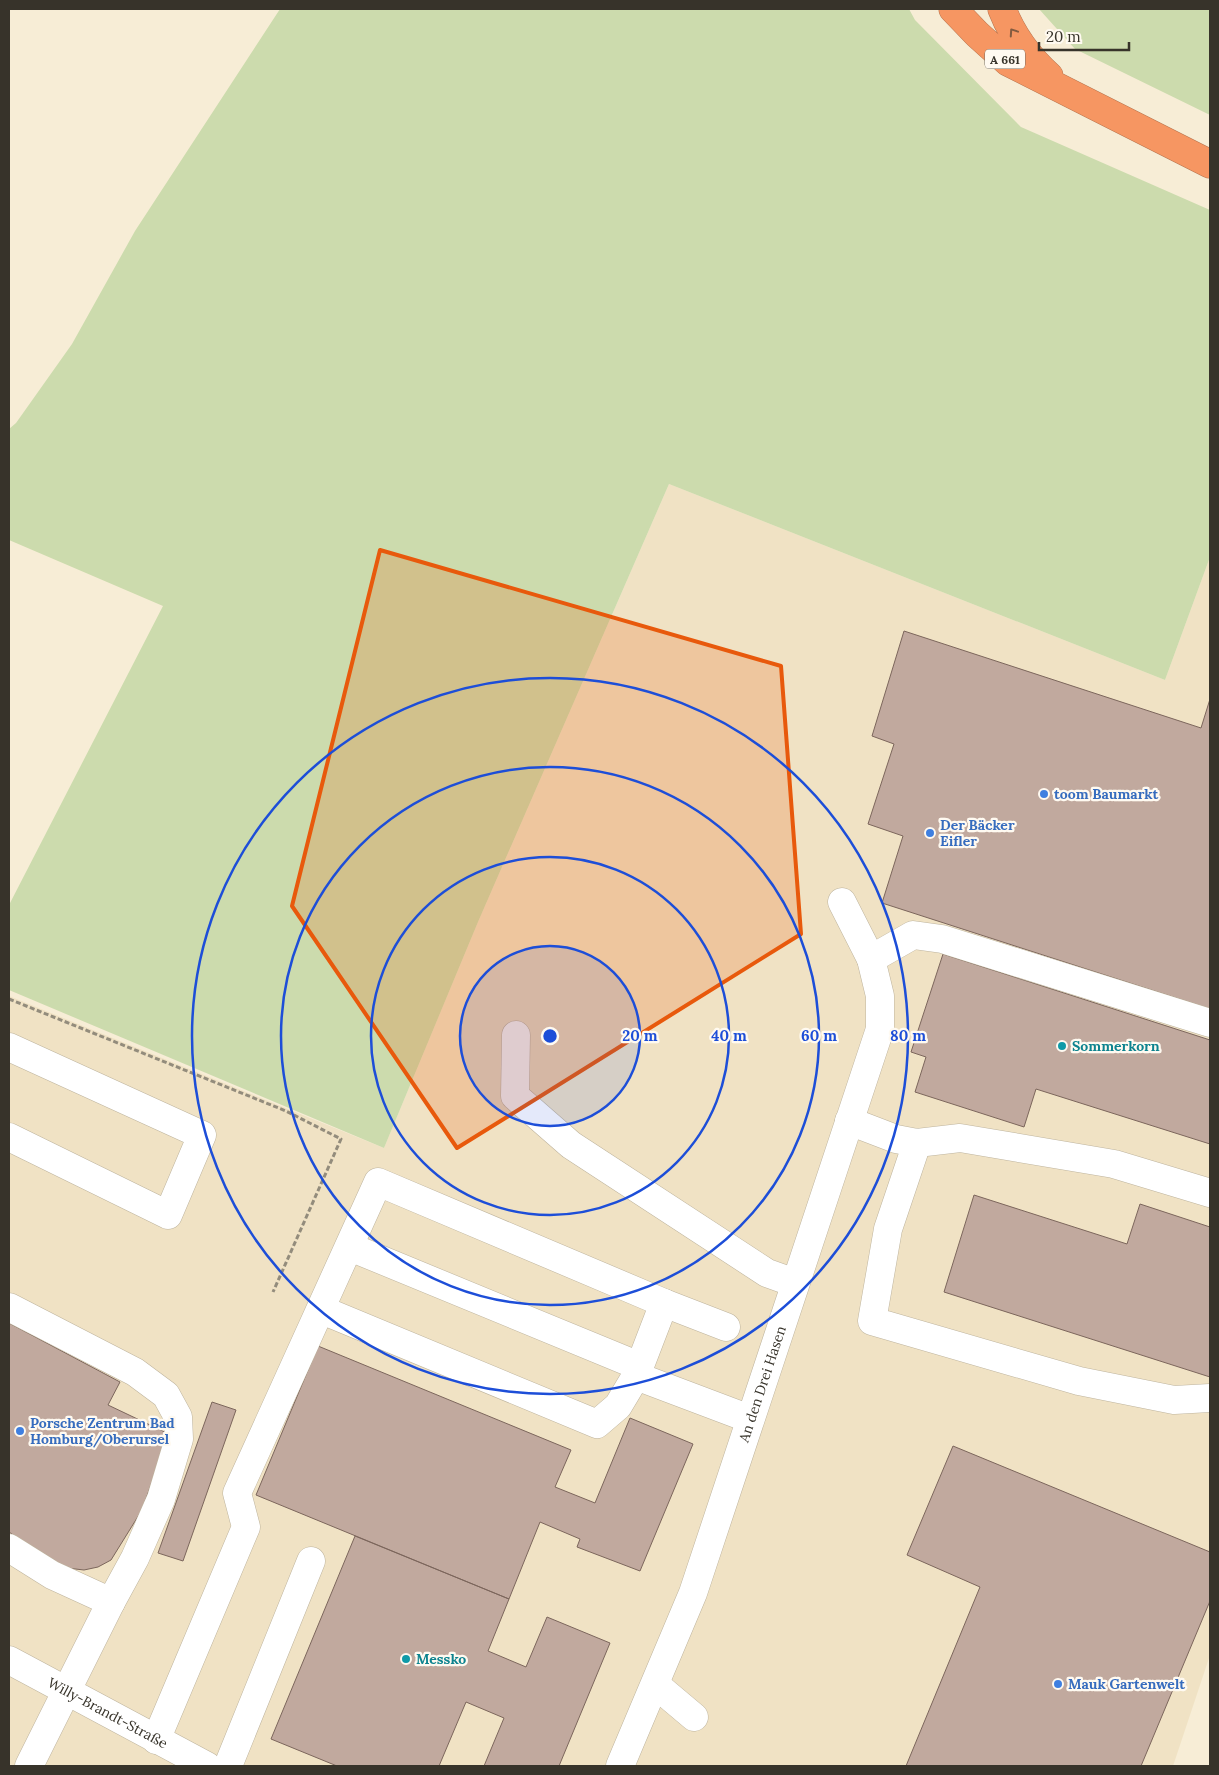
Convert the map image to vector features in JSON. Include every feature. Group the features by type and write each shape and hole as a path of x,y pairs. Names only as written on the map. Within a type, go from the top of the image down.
{"highway":[{"name":"A 661","path":"953,9 1008,62 1069,94"},
{"path":"1002,9 1009,26 1035,64 1069,94 1210,164"}],"street":[{"name":"An den Drei Hasen","path":"620,1766 693,1594 880,1029 880,996 871,959 842,902"},
{"path":"871,959 913,935 942,939 1210,1023"},
{"path":"516,1036 515,1096 572,1145 767,1273 795,1283"},
{"path":"9,1047 202,1135 168,1215 9,1137"},
{"path":"849,1121 896,1139 917,1143 960,1138 1114,1164 1210,1193"},
{"path":"917,1143 888,1229 872,1321 1079,1381 1174,1400 1210,1398"},
{"path":"156,1740 246,1527 237,1493 322,1310 378,1182 664,1303 726,1327"},
{"path":"350,1247 750,1419"},
{"path":"322,1310 597,1424 618,1406 638,1371 664,1303"},
{"path":"9,1307 135,1372 166,1395 178,1417 179,1439 161,1499 135,1558 29,1766"},
{"path":"9,1548 52,1575 111,1602"},
{"path":"228,1766 310,1561"},
{"name":"Willy-Brandt-Straße","path":"9,1660 207,1766"},
{"path":"656,1685 694,1717"}],"highlighted area":[{"path":"380,550 781,666 801,934 457,1148 292,906"}],"shaded area":[{"path":"669,484 1165,680 1210,557 1210,1655 1173,1766 9,1766 9,996 384,1148 478,922"}],"green space":[{"path":"280,9 909,9 915,20 1021,127 1210,210 1210,557 1165,680 669,484 478,922 384,1148 9,990 9,905 163,606 9,540 9,429 16,423 72,344 135,231"},
{"path":"1039,9 1210,9 1210,115 1075,49"}],"building":[{"name":"toom Baumarkt","path":"904,631 1201,728 1210,699 1210,1009 882,903 903,836 868,824 894,744 872,736"},
{"name":"Sommerkorn","path":"943,954 1210,1040 1210,1144 1036,1089 1024,1127 915,1092 926,1057 911,1052"},
{"path":"974,1195 1127,1244 1140,1204 1210,1227 1210,1377 944,1292"},
{"path":"9,1323 120,1382 108,1405 169,1434 142,1510 111,1560 98,1567 84,1570 67,1568 53,1562 9,1532"},
{"path":"318,1346 571,1450 555,1487 595,1503 630,1418 693,1444 640,1571 577,1547 580,1539 540,1522 509,1599 256,1495"},
{"path":"212,1402 236,1410 183,1561 158,1553"},
{"name":"Mauk Gartenwelt","path":"953,1446 1210,1552 1210,1601 1141,1766 906,1766 980,1587 907,1555"},
{"name":"Messko","path":"355,1536 509,1599 488,1651 526,1667 547,1617 610,1643 559,1766 484,1766 504,1718 466,1702 439,1766 337,1766 271,1739"}],"place":[{"name":"toom Baumarkt","path":"1044,794"},
{"name":"Der Bäcker Eifler","path":"930,833"},
{"name":"Sommerkorn","path":"1062,1046"},
{"name":"Porsche Zentrum Bad Homburg/Oberursel","path":"20,1431"},
{"name":"Messko","path":"406,1659"},
{"name":"Mauk Gartenwelt","path":"1058,1684"}]}
